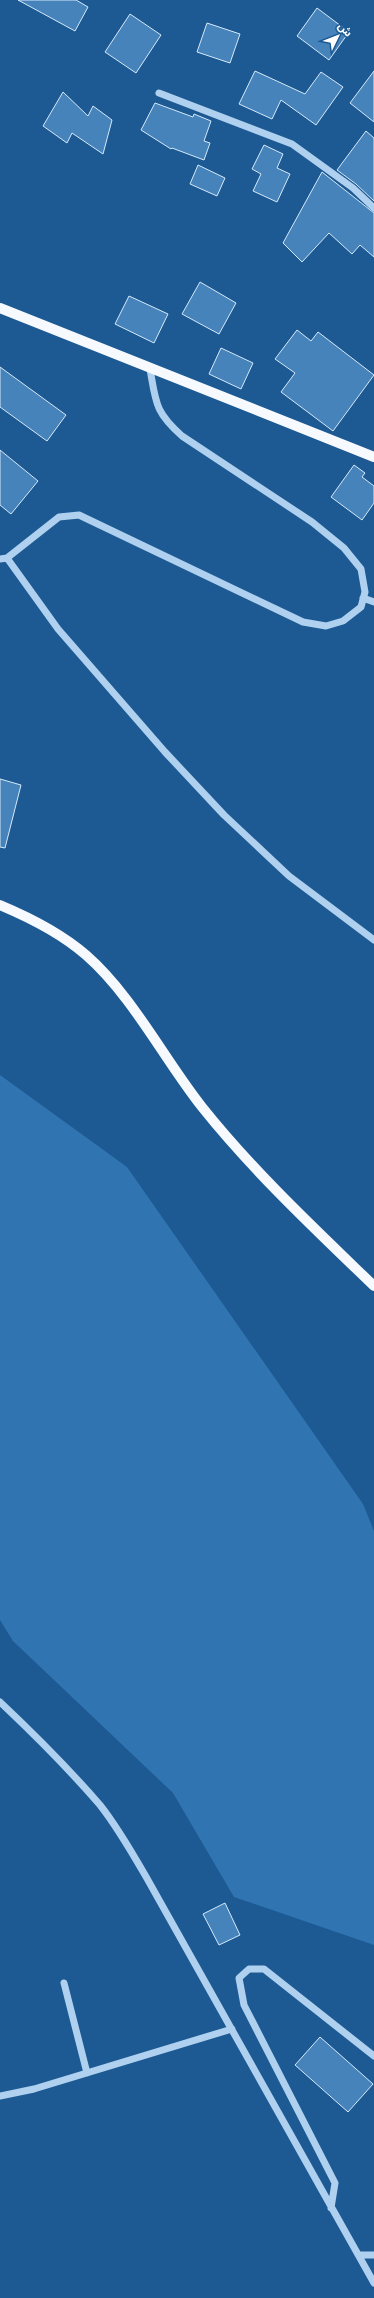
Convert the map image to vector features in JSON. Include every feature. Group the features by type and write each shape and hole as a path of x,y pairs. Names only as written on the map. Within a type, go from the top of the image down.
{"main road":[{"path":"0,308 64,332 150,369 374,457"},
{"path":"0,906 45,926 87,956 117,989 202,1107 266,1178 326,1241 374,1286"}],"street":[{"path":"159,92 292,144 353,188 374,208"},
{"path":"150,369 159,411 165,421 182,436 312,522 344,548 361,569 365,592 361,607 343,621 326,626 303,622 79,515 59,517 3,559 58,629 165,752 224,815 289,876 374,940"},
{"path":"363,598 374,602"},
{"path":"0,1702 30,1730 73,1776 100,1806 118,1830 150,1882 374,2283"},
{"path":"331,2208 335,2183 244,2005 239,1978 249,1969 264,1969 374,2056"},
{"path":"64,1983 87,2073"},
{"path":"0,2096 34,2089 232,2029"},
{"path":"359,2255 374,2255"}],"shaded area":[{"path":"0,1075 127,1167 363,1504 374,1531 374,1945 234,1897 173,1793 13,1641 0,1620"}],"building":[{"path":"18,0 76,0 88,7 75,31"},
{"path":"317,8 349,32 329,60 297,36"},
{"path":"130,14 161,35 136,73 105,52"},
{"path":"207,23 240,34 230,63 197,52"},
{"path":"255,71 305,94 321,72 343,87 316,125 281,100 272,119 239,104"},
{"path":"374,71 374,122 350,103"},
{"path":"63,92 88,116 93,106 112,120 103,154 72,133 67,143 43,126"},
{"path":"155,103 193,117 194,114 211,121 204,141 210,143 204,160 172,148 171,149 141,130"},
{"path":"366,131 374,138 374,201 356,184 337,170"},
{"path":"264,145 283,154 277,168 290,174 277,202 253,191 261,174 252,169"},
{"path":"198,165 225,178 217,196 190,184"},
{"path":"322,172 374,213 374,257 360,245 352,254 329,233 302,262 283,243"},
{"path":"200,282 236,303 219,334 182,314"},
{"path":"129,296 168,314 154,343 115,324"},
{"path":"297,330 311,341 318,332 374,375 333,431 281,392 295,373 275,359"},
{"path":"221,348 253,363 241,389 209,374"},
{"path":"0,367 66,415 47,441 0,407"},
{"path":"0,450 38,481 11,514 0,505"},
{"path":"354,465 365,473 362,477 374,486 374,503 362,520 331,497"},
{"path":"0,779 21,785 5,848 0,847"},
{"path":"225,1903 240,1935 219,1945 203,1914"},
{"path":"320,2037 373,2084 348,2112 295,2065"}]}
